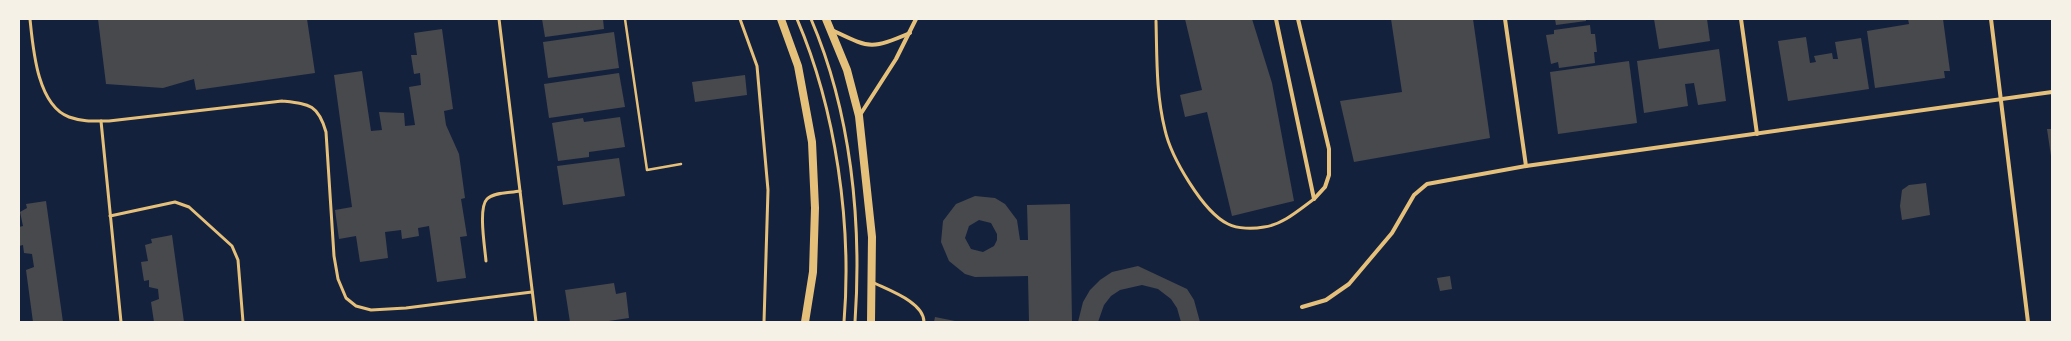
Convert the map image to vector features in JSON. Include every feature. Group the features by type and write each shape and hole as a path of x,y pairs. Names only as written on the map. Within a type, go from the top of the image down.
{"main road":[{"path":"781,19 798,66 812,142 815,208 813,272 805,322"},
{"path":"826,19 847,70 859,116 872,237 871,322"}],"street":[{"path":"859,116 896,59 916,19"},
{"path":"1276,19 1314,200"},
{"path":"1298,19 1329,149 1329,175 1325,187 1314,200"},
{"path":"1505,19 1526,166"},
{"path":"1741,19 1757,134"},
{"path":"1991,19 2002,99 2028,322"},
{"path":"831,29 858,42 876,45 910,33"},
{"path":"1302,307 1326,300 1357,276 1392,233 1414,195 1423,186 1526,166 2052,92"}],"lane":[{"path":"30,19 36,70 44,90 55,107 68,117 85,121 101,121 282,101 306,103 317,111 322,118 326,132 334,256 338,279 346,298 356,306 371,310 406,308 532,292"},
{"path":"499,19 536,322"},
{"path":"740,19 757,66 768,190 764,322"},
{"path":"797,19 820,84 838,170 845,235 846,302 844,322"},
{"path":"811,19 836,93 851,179 856,232 857,295 855,322"},
{"path":"1156,21 1158,88 1165,131 1176,160 1193,189 1216,216 1228,224 1236,227 1265,227 1277,223 1314,200"},
{"path":"101,121 120,322"},
{"path":"486,261 482,210 486,200 494,195 520,192"},
{"path":"110,216 175,202 189,207 232,246 238,260 243,322"},
{"path":"872,282 916,305 922,312 924,322"}],"path":[{"path":"625,19 647,170 681,164"}],"building":[{"path":"98,19 307,19 315,73 196,90 194,79 163,88 106,84"},
{"path":"542,19 603,19 604,29 545,37"},
{"path":"1185,19 1252,19 1272,83 1294,201 1232,216 1207,112 1185,117 1180,95 1202,90"},
{"path":"1391,19 1473,19 1490,138 1354,162 1340,101 1402,92"},
{"path":"1555,19 1586,19 1586,21 1556,25"},
{"path":"1654,19 1707,19 1710,41 1659,49"},
{"path":"1908,19 1943,19 1950,71 1944,71 1945,78 1875,88 1867,31 1909,24"},
{"path":"1590,25 1591,34 1595,34 1597,52 1594,52 1595,63 1559,68 1558,62 1551,64 1546,35 1554,34 1554,30"},
{"path":"442,29 453,109 444,111 446,125 459,154 465,198 461,199 467,236 460,237 466,278 437,282 429,226 418,228 419,236 402,239 401,230 385,232 388,258 360,262 356,236 339,239 335,210 352,207 334,75 362,71 371,131 382,130 379,112 404,113 405,126 415,125 409,87 421,85 420,73 414,74 411,55 417,55 414,33"},
{"path":"614,32 619,68 548,78 543,42"},
{"path":"1806,37 1810,63 1816,62 1814,56 1832,53 1833,59 1838,59 1835,42 1861,38 1869,89 1788,101 1778,41"},
{"path":"1719,49 1726,101 1698,105 1694,83 1685,84 1688,106 1644,113 1637,61"},
{"path":"1629,61 1637,123 1558,134 1550,72"},
{"path":"619,73 625,107 549,118 544,84"},
{"path":"745,75 747,95 695,102 692,82"},
{"path":"620,117 625,147 589,152 589,157 558,161 552,123 583,118 584,122"},
{"path":"2047,129 2052,129 2052,156 2051,156"},
{"path":"619,158 625,196 563,205 557,166"},
{"path":"1926,183 1930,215 1902,220 1900,206 1902,190 1909,185"},
{"path":"975,196 995,198 1005,204 1017,220 1020,240 1028,240 1027,205 1070,204 1072,322 1029,322 1028,276 975,277 965,274 949,261 941,242 943,221 956,204","holes":["979,220 991,223 997,234 997,240 994,246 983,252 971,249 965,238 969,226"]},
{"path":"46,201 63,322 33,322 26,270 34,267 32,254 24,253 23,245 19,246 19,227 23,226 20,212 27,208 26,204"},
{"path":"172,235 184,322 154,322 151,302 159,299 158,289 149,287 149,280 144,281 141,262 148,261 145,245 152,243 151,239"},
{"path":"1138,266 1187,289 1194,300 1200,322 1181,322 1177,308 1171,299 1158,289 1142,285 1120,290 1111,296 1104,305 1098,322 1078,322 1083,302 1090,290 1100,280 1112,272"},
{"path":"1450,276 1452,289 1440,291 1437,278"},
{"path":"614,283 616,294 626,292 629,318 602,322 570,322 565,290"},
{"path":"935,317 955,321 955,322 934,322"}]}
